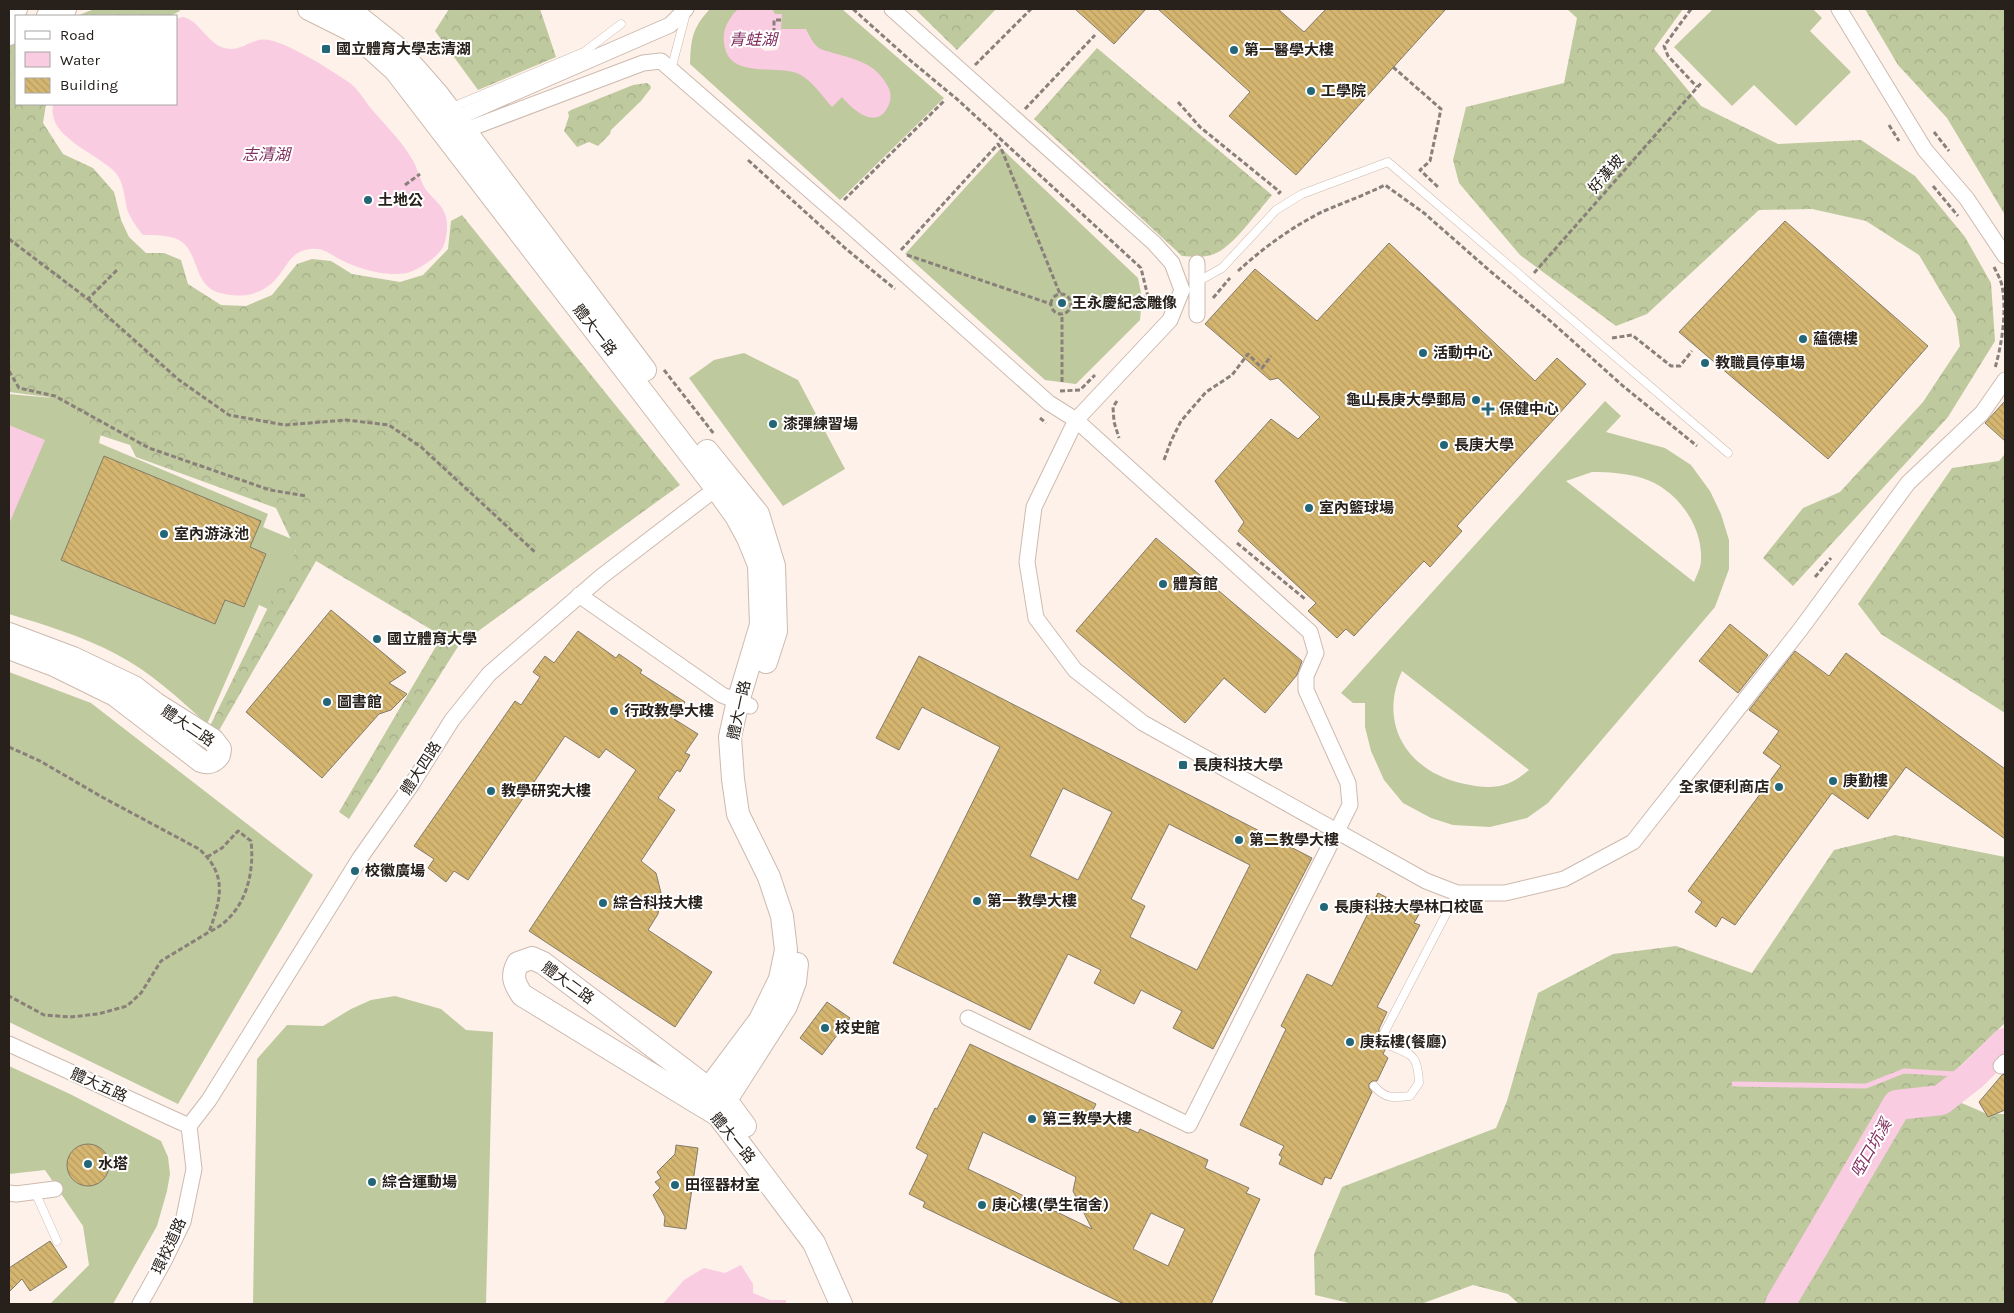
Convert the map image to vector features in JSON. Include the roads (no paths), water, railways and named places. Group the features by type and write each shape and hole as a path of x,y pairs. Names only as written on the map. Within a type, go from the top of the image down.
{"street":[{"path":"9,12 16,9"},
{"path":"50,15 64,9"},
{"name":"體大一路","path":"309,9 351,30 453,124"},
{"name":"體大一路","path":"345,9 355,14 396,46 723,483 759,565 761,625 744,704 730,737 738,814 769,877 783,920 786,950 780,979 760,1020 712,1102"},
{"path":"453,124 670,25 686,9"},
{"path":"892,9 1154,243 1172,263 1182,290 1170,320 1076,420 1034,507 1027,562 1036,618 1075,670 1142,723 1426,881 1457,893 1505,893 1564,879 1633,842 1800,630 1908,483 1982,413 1998,377"},
{"path":"1839,9 1925,150 1967,199 1998,259"},
{"path":"453,124 643,64 661,61 854,228 1049,403 1076,420 1310,632 1316,653 1306,676 1306,690 1348,783 1350,805 1189,1125 968,1018"},
{"path":"471,105 492,135"},
{"path":"1197,263 1197,315"},
{"name":"體大四路","path":"189,1126 209,1100 360,858 412,784 452,720 489,674 578,595 723,483"},
{"path":"578,595 722,695 744,704"},
{"name":"體大二路","path":"9,634 73,658 134,687 156,704 213,740 220,749 219,755 211,762 206,763 202,761 115,695 54,665 9,648"},
{"name":"體大二路","path":"532,958 543,963 712,1102 522,995 514,984 513,973 518,963 532,958"},
{"name":"體大五路","path":"9,1044 189,1126"},
{"name":"體大一路","path":"712,1102 814,1243 841,1304"},
{"name":"體大一路","path":"712,1102 828,1238 856,1304"},
{"name":"環校道路","path":"140,1304 183,1222 194,1169 189,1126"},
{"path":"9,1193 55,1190"}],"lane":[{"path":"671,70 686,9"},
{"path":"453,124 584,52 621,24"},
{"path":"1182,290 1222,268 1276,210 1302,194 1388,162 1728,452"},
{"path":"1384,1033 1457,893"},
{"path":"1374,1086 1381,1095 1394,1098 1410,1096 1419,1083 1418,1065 1409,1053 1388,1046"},
{"path":"34,1192 57,1241"}],"water":[{"name":"青蛙湖","path":"738,9 772,9 775,14 782,14 781,29 806,29 813,42 821,49 857,60 870,67 882,78 890,91 891,97 886,110 875,118 869,117 857,111 842,97 832,107 813,84 799,74 789,71 754,69 734,62 727,55 724,33 727,24"},
{"name":"志清湖","path":"183,17 189,19 213,42 224,48 234,49 254,41 268,40 291,48 317,62 353,86 408,152 426,190 445,213 447,224 446,236 441,251 427,263 411,272 390,274 356,266 323,250 304,250 292,258 268,287 253,294 237,296 220,293 211,289 200,275 189,251 177,239 165,236 143,235 128,212 118,176 108,166 62,132 56,124 53,115 53,105 178,105 178,18"},
{"path":"9,425 45,440 9,524"},
{"path":"741,1265 753,1284 753,1293 770,1300 786,1300 786,1304 663,1304 684,1280 704,1268 725,1273"}],"waterway":[{"name":"啞口坑溪","path":"1780,1304 1897,1105 1941,1100 1973,1075 2005,1043"},
{"path":"1734,1084 1866,1086 1904,1071 1973,1075"}],"place":[{"name":"國立體育大學志清湖","path":"326,49"},
{"name":"第一醫學大樓","path":"1234,50"},
{"name":"工學院","path":"1311,91"},
{"name":"土地公","path":"368,200"},
{"name":"王永慶紀念雕像","path":"1062,303"},
{"name":"蘊德樓","path":"1803,339"},
{"name":"活動中心","path":"1423,353"},
{"name":"教職員停車場","path":"1705,363"},
{"name":"龜山長庚大學郵局","path":"1476,400"},
{"name":"保健中心","path":"1488,409"},
{"name":"漆彈練習場","path":"773,424"},
{"name":"長庚大學","path":"1444,445"},
{"name":"室內籃球場","path":"1309,508"},
{"name":"室內游泳池","path":"164,534"},
{"name":"體育館","path":"1163,584"},
{"name":"國立體育大學","path":"377,639"},
{"name":"圖書館","path":"327,702"},
{"name":"行政教學大樓","path":"614,711"},
{"name":"長庚科技大學","path":"1183,765"},
{"name":"庚勤樓","path":"1833,781"},
{"name":"全家便利商店","path":"1779,787"},
{"name":"教學研究大樓","path":"491,791"},
{"name":"第二教學大樓","path":"1239,840"},
{"name":"校徽廣場","path":"355,871"},
{"name":"第一教學大樓","path":"977,901"},
{"name":"綜合科技大樓","path":"603,903"},
{"name":"長庚科技大學林口校區","path":"1324,907"},
{"name":"校史館","path":"825,1028"},
{"name":"庚耘樓(餐廳)","path":"1350,1042"},
{"name":"第三教學大樓","path":"1032,1119"},
{"name":"水塔","path":"88,1164"},
{"name":"綜合運動場","path":"372,1182"},
{"name":"田徑器材室","path":"675,1185"},
{"name":"庚心樓(學生宿舍)","path":"982,1205"}]}
